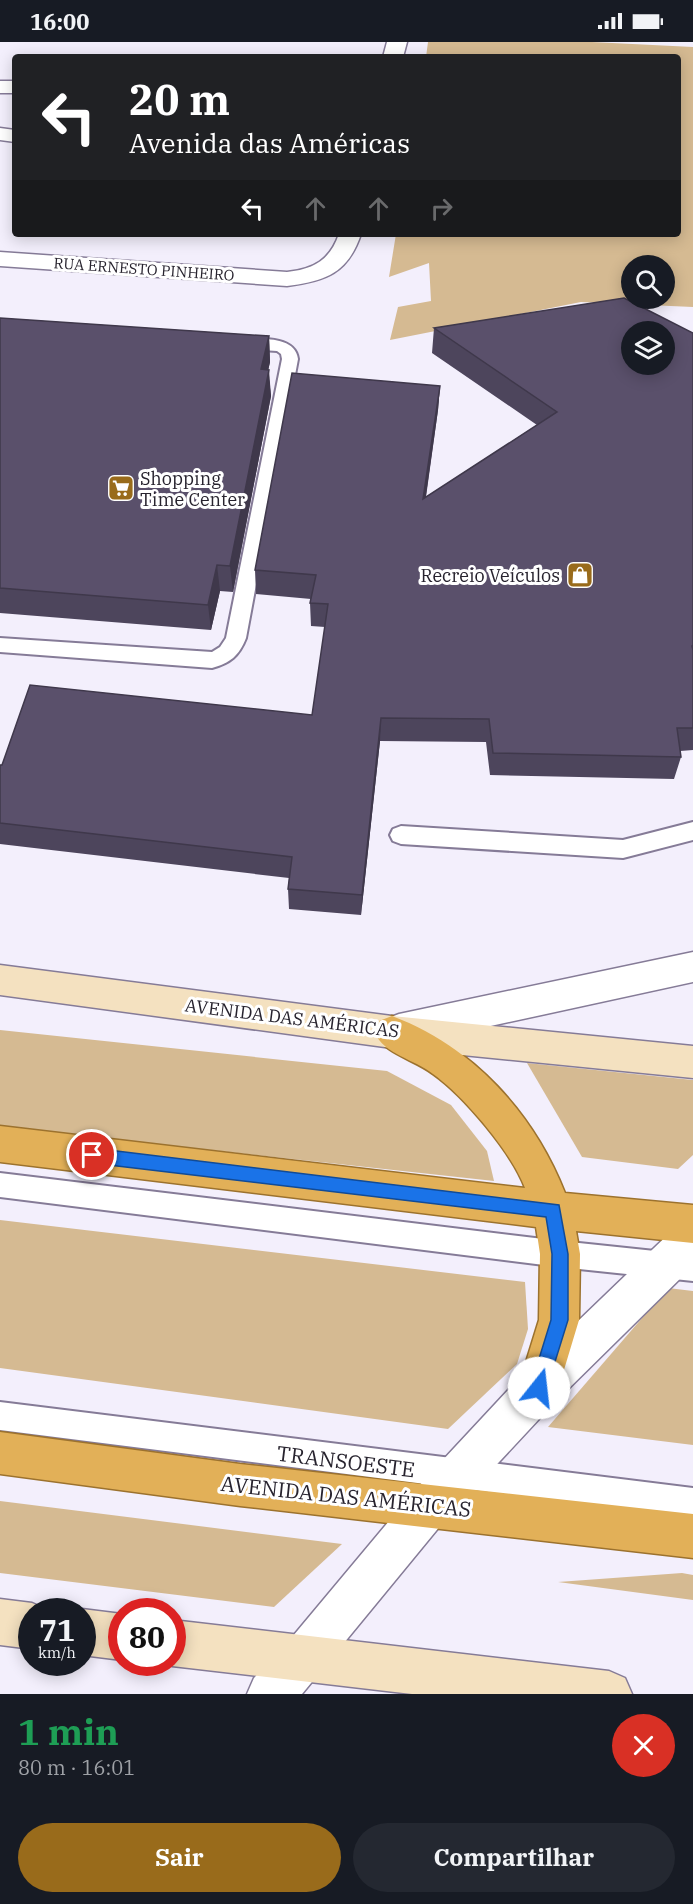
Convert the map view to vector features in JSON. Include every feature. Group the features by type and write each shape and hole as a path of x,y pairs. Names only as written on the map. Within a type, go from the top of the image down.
{"highway":[{"path":"392,1032 446,1062 500,1114 537,1169 553,1210 560,1254 559,1320 539,1388"},
{"path":"0,1144 553,1210 693,1224"},
{"name":"AVENIDA DAS AMÉRICAS","path":"0,1453 240,1485 693,1536"}],"main road":[{"name":"AVENIDA DAS AMÉRICAS","path":"0,980 392,1032 693,1062"},
{"path":"0,1622 18,1624"},
{"path":"186,1644 609,1694"}],"street":[{"name":"RUA ERNESTO PINHEIRO","path":"0,259 287,279 311,276 329,268 339,257 349,237"},
{"path":"392,1032 693,967"},
{"path":"270,1694 304,1658 430,1505 539,1388 680,1267 693,1237"}],"lane":[{"path":"0,645 212,660 223,657 232,649 237,638 290,359 289,352 282,347 224,343"},
{"path":"402,835 623,849 693,831"},
{"path":"0,1185 680,1267"},
{"name":"TRANSOESTE","path":"0,1416 693,1503"}],"shaded area":[{"path":"428,42 592,42 693,47 693,307 675,306 675,255 621,255 621,304 581,302 390,340 398,307 431,301 429,263 389,277 396,237 681,237 681,54 426,54"},
{"path":"0,1030 387,1071 451,1105 487,1151 494,1181 0,1127"},
{"path":"527,1063 693,1080 693,1155 678,1169 582,1157"},
{"path":"0,1220 525,1282 528,1329 517,1364 448,1429 0,1368"},
{"path":"668,1288 693,1291 693,1445 548,1427"},
{"path":"0,1501 342,1544 274,1607 0,1573"},
{"path":"682,1573 693,1575 693,1600 558,1582"}],"building":[{"path":"621,298 621,309 646,309 669,321 621,321 621,375 675,375 675,324 693,333 693,728 677,728 681,757 493,753 489,719 381,718 362,895 288,889 292,857 0,823 0,765 2,765 30,685 312,715 328,604 310,603 316,575 255,570 292,373 440,386 423,499 557,412 434,328"},
{"name":"Shopping Time Center","path":"0,318 269,336 261,369 269,370 230,566 217,565 208,605 0,588"}],"place":[{"name":"Shopping Time Center","path":"121,488"},
{"name":"Recreio Veículos","path":"580,575"}],"route":[{"path":"92,1155 553,1210 560,1254 559,1320 539,1388"}]}
